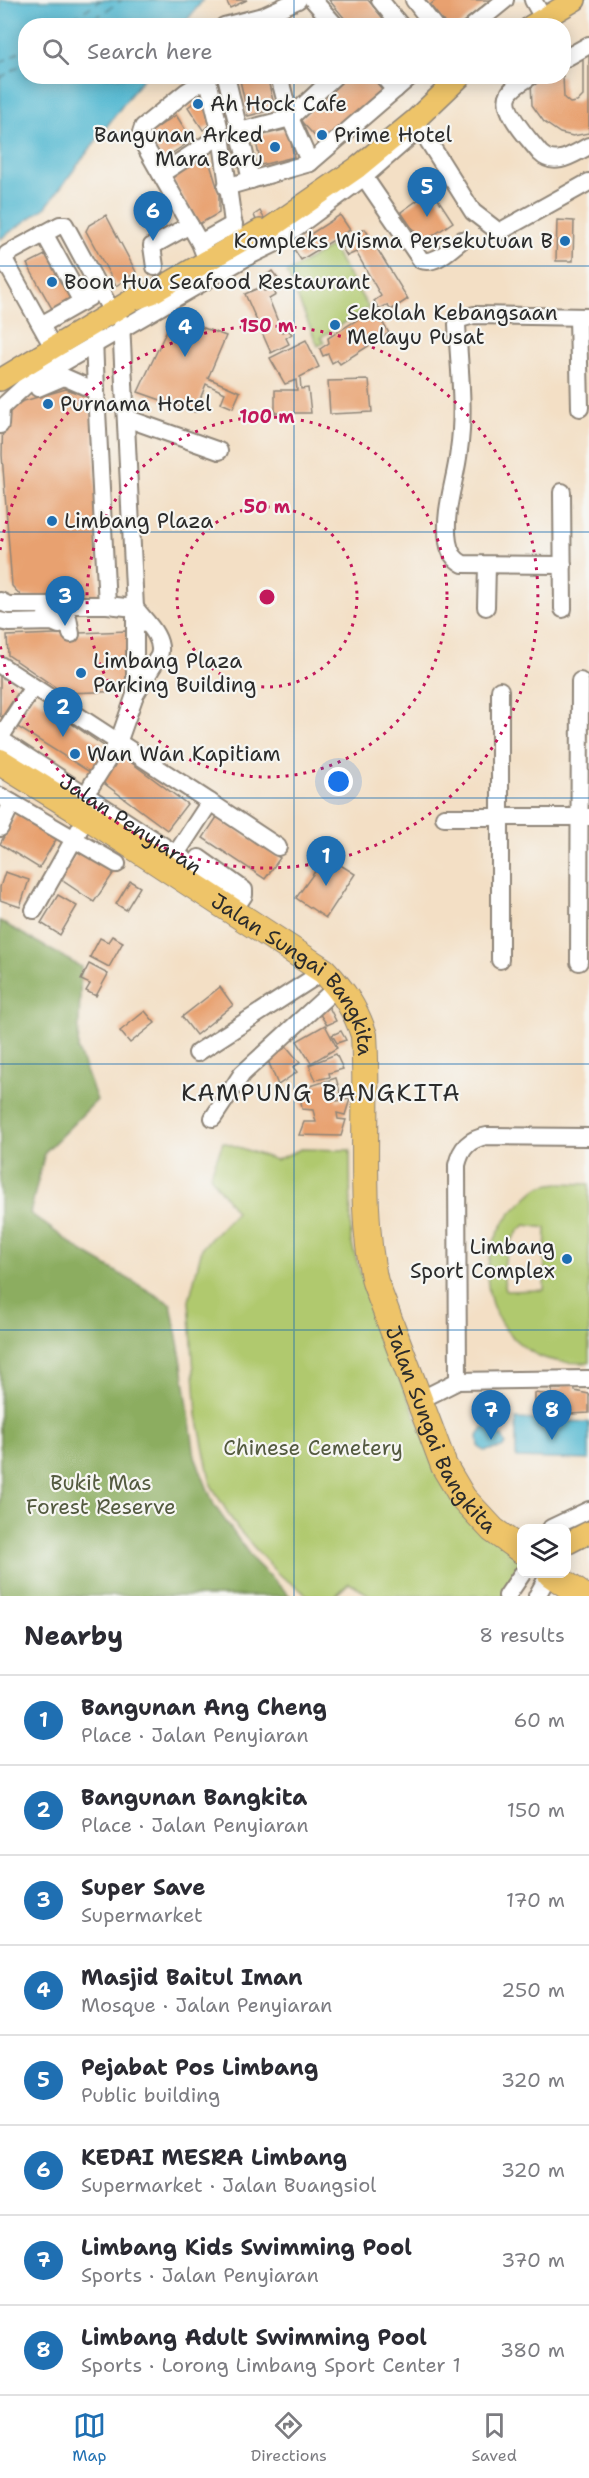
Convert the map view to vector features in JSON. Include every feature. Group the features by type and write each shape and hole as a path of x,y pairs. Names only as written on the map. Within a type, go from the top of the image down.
{"highway":[{"name":"Jalan Sungai Bangkita","path":"0,762 87,816 182,861 236,907 331,979 356,1012 364,1035 369,1256 375,1282 423,1399 444,1466 463,1498 493,1530 517,1547"},
{"path":"556,1578 583,1596"}],"main road":[{"path":"539,17 575,0"},
{"path":"4,400 118,320 138,312 152,293 204,252 236,245 361,172 417,124 449,84"},
{"path":"0,380 60,362 94,341 118,320"},
{"path":"571,1542 589,1532"}],"street":[{"path":"272,18 298,0"},
{"path":"313,0 329,18"},
{"path":"380,0 393,18"},
{"path":"483,18 506,0"},
{"path":"420,2 429,18"},
{"path":"539,17 589,3"},
{"path":"571,55 589,45"},
{"path":"198,84 143,127 142,141 204,252 234,224"},
{"path":"209,84 220,135 236,245"},
{"path":"228,84 251,180"},
{"path":"281,84 290,118 310,163"},
{"path":"315,84 320,90"},
{"path":"240,131 290,118 326,84"},
{"path":"390,84 395,90"},
{"path":"226,187 310,163 402,84"},
{"path":"464,84 417,124 473,212 499,232 589,182"},
{"path":"519,84 508,95 506,104 509,113 546,159 553,161 561,159 589,146"},
{"path":"161,174 220,135"},
{"path":"118,320 274,244 361,172 420,260 426,262 437,259 462,240"},
{"path":"96,391 60,362 4,258 7,254 60,225 67,227 118,320 126,418 135,608 135,695"},
{"path":"155,267 152,246 190,225"},
{"path":"44,233 82,302"},
{"path":"41,325 102,291"},
{"path":"563,565 463,564 455,560 448,541 450,495 459,451 461,425 458,324 460,319 474,315 584,317 580,408"},
{"path":"94,341 106,605"},
{"path":"0,425 4,400"},
{"path":"126,418 219,451"},
{"path":"562,492 563,609"},
{"path":"486,607 487,565"},
{"path":"0,621 56,623 66,634 70,621 65,616 6,616 2,606 106,605 135,608 158,638 161,650 135,695 118,743 91,786"},
{"path":"0,665 278,847"},
{"path":"579,962 584,817 580,681"},
{"path":"33,687 1,733 91,786 182,861 210,802"},
{"path":"500,690 500,960"},
{"name":"Jalan Penyiaran","path":"1,733 182,861"},
{"path":"0,828 6,799 117,864"},
{"path":"34,910 87,816"},
{"path":"444,817 584,817"},
{"path":"236,907 312,950 339,971 356,993 369,1024 375,1052 373,1197 374,1247 378,1272 450,1468 489,1515 517,1536"},
{"path":"197,1053 331,979"},
{"path":"213,1118 242,1074 331,979"},
{"path":"458,1382 457,1166 460,1154 466,1144 476,1138 487,1136 589,1137"},
{"path":"423,1399 458,1382 589,1379"},
{"path":"559,1524 589,1510"},
{"path":"507,1596 519,1578"},
{"path":"537,1596 548,1578"}],"green space":[{"path":"331,246 369,308 321,337 324,343 318,346 287,273"},
{"name":"Bukit Mas Forest Reserve","path":"0,921 81,967 78,1050 97,1100 45,1152 30,1213 83,1252 171,1304 195,1457 214,1505 254,1561 290,1596 0,1596"},
{"name":"Chinese Cemetery","path":"223,1142 276,1160 301,1149 350,1150 351,1241 376,1325 426,1439 517,1554 517,1570 507,1596 371,1596 349,1583 335,1596 309,1596 277,1573 237,1528 211,1485 197,1415 189,1301 202,1248 236,1212 210,1176"},
{"name":"Limbang Sport Complex","path":"559,1183 589,1184 589,1363 568,1363 541,1357 515,1340 501,1323 492,1304 488,1283 489,1262 494,1241 505,1221 537,1189","holes":["525,1225 546,1228 544,1290 506,1291 504,1264 513,1238"]}],"water":[{"path":"0,0 203,0 189,18 18,18 18,84 139,84 46,207 0,239"},
{"path":"516,1419 589,1422 589,1460 516,1458"},
{"path":"486,1424 493,1434 502,1436 506,1444 502,1448 484,1451 479,1447 478,1436"}],"building":[{"path":"226,0 247,0 230,8"},
{"path":"329,0 368,0 383,18 344,18"},
{"path":"436,0 490,0 468,18 441,18 430,5"},
{"path":"589,53 589,133 573,136 560,133 544,122 532,105 531,84 563,84 564,98 570,103 577,102 583,96 583,56"},
{"path":"241,84 269,84 275,109 248,116"},
{"path":"338,84 379,84 384,89 323,145 300,120"},
{"path":"204,96 212,124 203,130 188,107"},
{"path":"176,115 192,140 162,160 146,135"},
{"name":"Bangunan Arked Mara Baru","path":"288,129 294,157 261,165 255,137"},
{"path":"206,151 219,193 219,213 199,224 170,175"},
{"path":"432,190 453,222 422,243 401,212"},
{"path":"260,211 276,239 270,242 260,230 254,215"},
{"path":"106,215 136,272 116,286 86,231 89,225"},
{"path":"340,215 350,230 301,260 292,246"},
{"name":"Kompleks Wisma Persekutuan B","path":"557,220 574,221 573,261 556,261"},
{"path":"365,229 408,299 391,310 387,305 379,309 374,301 381,296 356,252 347,256 342,248 351,244 349,238"},
{"name":"Boon Hua Seafood Restaurant","path":"51,252 78,300 55,314 27,264"},
{"path":"272,271 279,280 270,285 264,277"},
{"path":"263,286 264,291 272,288 276,295 269,299 282,332 287,329 292,334 286,338 289,344 271,353 245,294"},
{"path":"374,309 389,333 340,364 337,360 332,363 328,354 323,356 320,349 329,343 328,338"},
{"path":"173,317 226,336 208,378 240,392 233,408 221,403 225,393 206,384 195,412 138,392"},
{"path":"306,340 319,367 300,377 301,389 308,388 311,413 275,413 275,390 297,390 296,380 285,384 270,358"},
{"path":"369,380 372,412 330,414 328,381"},
{"name":"Limbang Plaza","path":"66,389 88,397 94,428 98,596 22,597 12,586 2,455 3,407"},
{"name":"Limbang Plaza Parking Building","path":"127,631 130,691 64,693 8,655 7,636"},
{"path":"0,674 21,688 2,717 0,716"},
{"path":"33,697 108,749 93,774 16,726"},
{"path":"121,755 187,804 167,830 101,781"},
{"path":"17,813 57,838 39,868 0,844"},
{"path":"217,817 280,858 265,879 203,838"},
{"path":"82,845 117,868 94,902 60,879"},
{"path":"326,856 355,874 326,918 296,898"},
{"path":"5,872 29,880 20,907 0,900 0,887"},
{"path":"130,881 140,887 126,910 116,904"},
{"path":"58,895 77,906 60,935 41,923"},
{"path":"112,936 123,942 109,967 90,957 100,938 108,942"},
{"path":"89,964 108,974 96,996 86,991 90,984 81,980"},
{"path":"220,987 233,1005 196,1035 182,1017"},
{"path":"329,1007 336,1021 327,1025 319,1013"},
{"path":"145,1011 155,1023 130,1043 120,1031"},
{"path":"325,1025 337,1048 311,1063 297,1041"},
{"path":"341,1031 346,1040 337,1043 332,1035"},
{"path":"287,1047 300,1063 293,1067 297,1072 278,1085 267,1058"},
{"path":"336,1054 343,1069 329,1073 330,1077 316,1080 309,1065"},
{"path":"336,1078 341,1096 336,1098 337,1101 350,1099 345,1115 337,1113 338,1119 346,1120 341,1136 299,1135 304,1122 316,1122 313,1110 302,1109 300,1095 307,1097 304,1088"},
{"path":"562,1384 574,1385 575,1391 589,1394 589,1413 551,1415 550,1411 535,1412 535,1393 552,1395 552,1389 561,1389"}],"ferry route":[{"path":"73,18 101,0"},
{"path":"95,18 122,0"},
{"path":"0,63 18,53"},
{"path":"0,78 18,67"}],"place":[{"name":"Ah Hock Cafe","path":"198,104"},
{"name":"Prime Hotel","path":"322,135"},
{"name":"Bangunan Arked Mara Baru","path":"275,147"},
{"name":"Pejabat Pos Limbang","path":"427,217"},
{"name":"KEDAI MESRA Limbang","path":"153,241"},
{"name":"Kompleks Wisma Persekutuan B","path":"565,241"},
{"name":"Boon Hua Seafood Restaurant","path":"52,282"},
{"name":"Sekolah Kebangsaan Melayu Pusat","path":"335,325"},
{"name":"Masjid Baitul Iman","path":"185,357"},
{"name":"Purnama Hotel","path":"48,404"},
{"name":"Limbang Plaza","path":"52,521"},
{"name":"Super Save","path":"65,626"},
{"name":"Limbang Plaza Parking Building","path":"81,673"},
{"name":"Bangunan Bangkita","path":"63,737"},
{"name":"Wan Wan Kapitiam","path":"75,754"},
{"name":"Bangunan Ang Cheng","path":"326,886"},
{"name":"Limbang Sport Complex","path":"567,1259"},
{"name":"Limbang Kids Swimming Pool","path":"491,1440"},
{"name":"Limbang Adult Swimming Pool","path":"552,1440"}],"district":[{"name":"KAMPUNG BANGKITA","path":"321,1093"}]}
